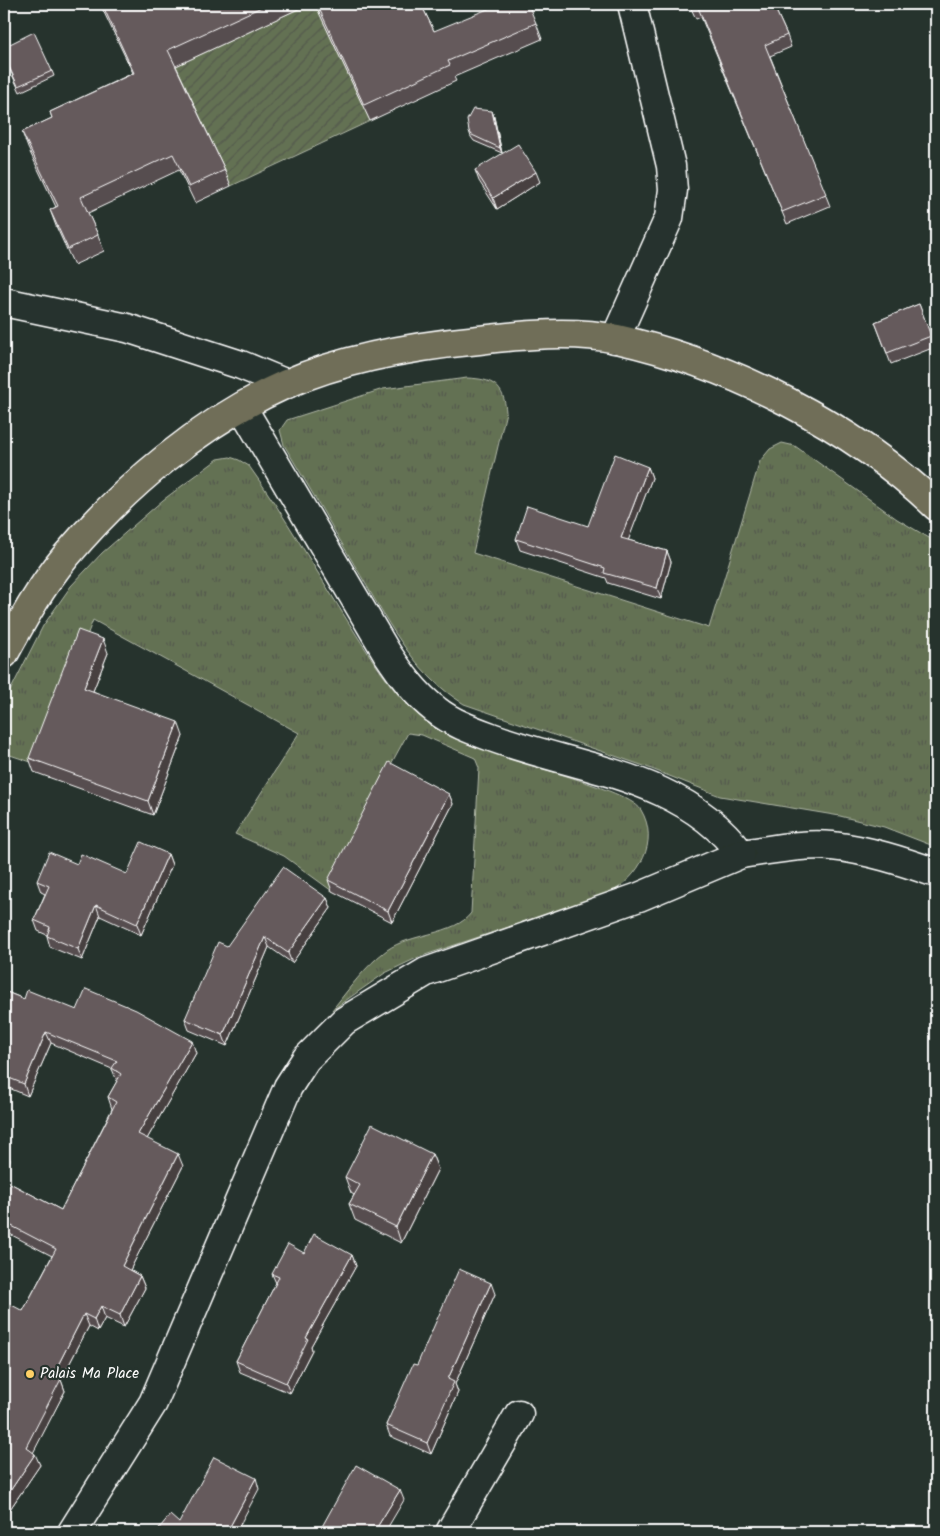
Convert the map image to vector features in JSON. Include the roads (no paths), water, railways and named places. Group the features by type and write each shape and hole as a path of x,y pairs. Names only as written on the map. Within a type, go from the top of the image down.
{"main road":[{"path":"4,654 30,606 64,558 100,519 186,443 242,407 287,384 367,357 436,344 545,335 615,339 678,357 748,383 816,417 905,476 936,506"}],"street":[{"path":"615,339 669,218 673,190 671,166 632,4"},
{"path":"4,302 127,328 241,365 287,384"},
{"path":"242,407 387,652 412,688 437,712 469,728 504,741 605,771 671,796 704,817 727,836 741,854"},
{"path":"72,1532 153,1403 288,1087 306,1059 344,1021 426,972 639,897 741,854 791,846 831,846 874,853 936,873"},
{"path":"450,1532 519,1414"}],"place":[{"name":"Palais Ma Place","path":"30,1374"}]}
